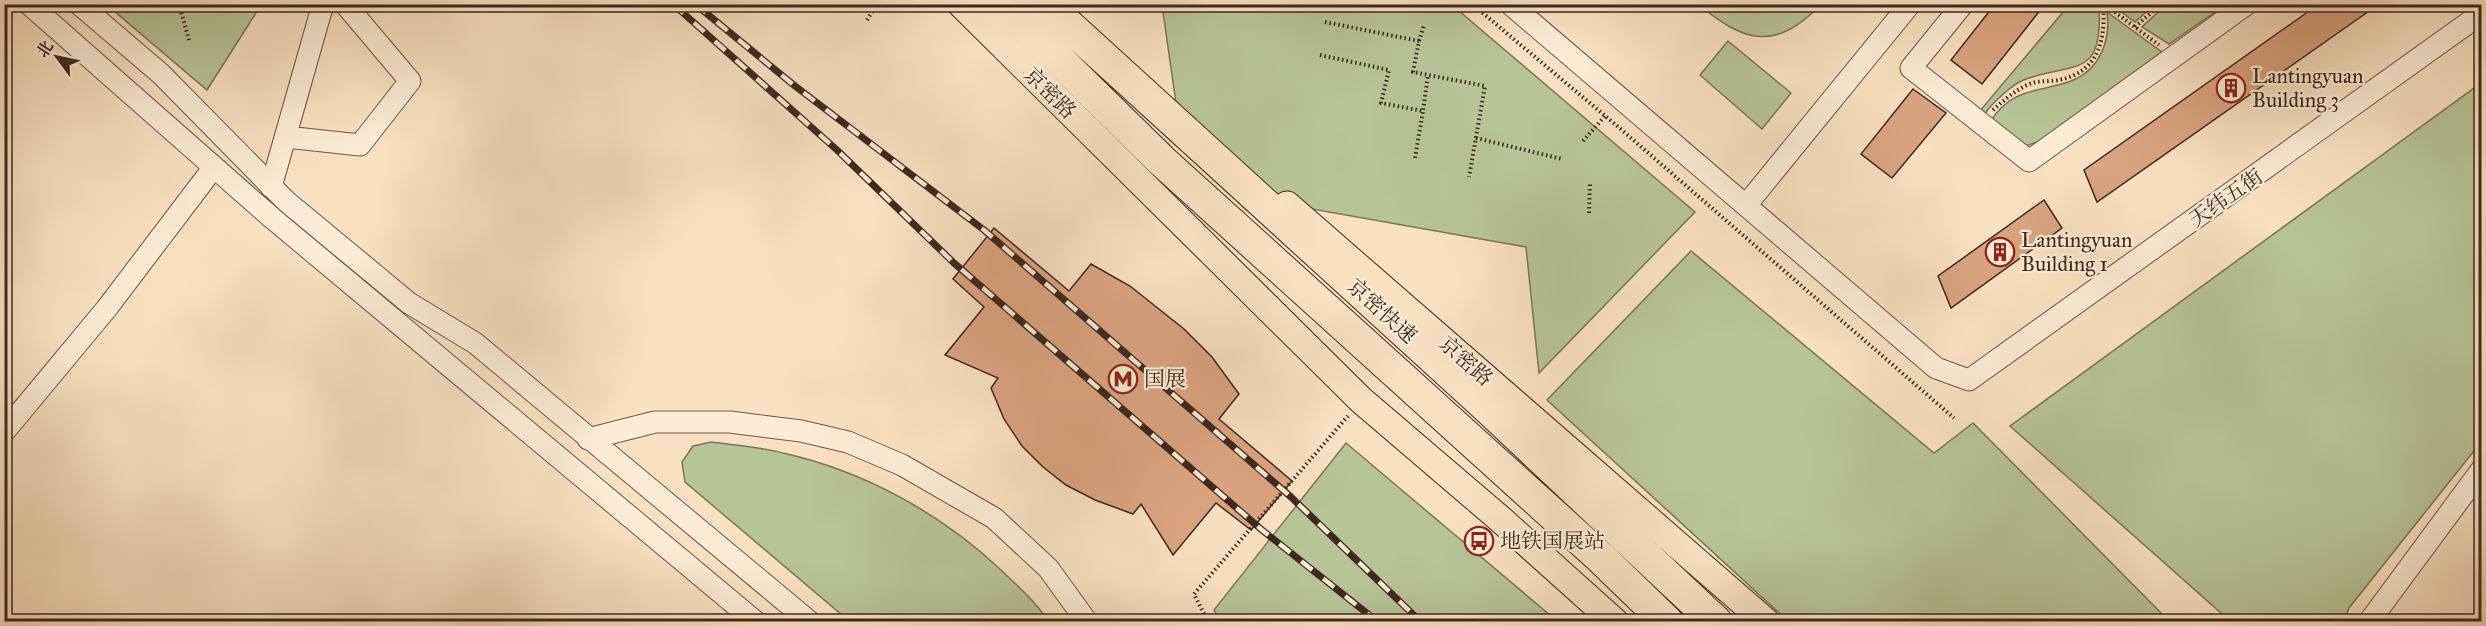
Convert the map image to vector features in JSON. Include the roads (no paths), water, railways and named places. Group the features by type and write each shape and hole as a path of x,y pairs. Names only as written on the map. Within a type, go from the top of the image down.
{"highway":[{"name":"京密快速","path":"1002,4 1161,160 1601,558 1667,621"},
{"name":"京密快速","path":"1045,4 1487,407 1716,621"}],"main road":[{"name":"京密路","path":"961,4 1361,400 1615,621"},
{"name":"京密路","path":"1059,4 1766,621"}],"street":[{"path":"29,4 281,226 756,621"},
{"path":"79,4 161,74 271,187 409,303 475,343 810,621"},
{"path":"271,187 323,4"},
{"path":"286,137 360,145 410,81 345,4"},
{"path":"1510,4 1747,204 1886,47 1910,4"},
{"path":"1963,4 1911,68 2029,161 2247,4"},
{"name":"天纬五街","path":"1747,204 1936,368 1969,380 2481,13"},
{"path":"4,432 107,308 214,167"},
{"path":"588,439 655,422 730,422 801,430 848,442 902,465 994,518 1048,568 1087,621"},
{"path":"2369,621 2481,470"}],"railway":[{"path":"673,4 837,150 954,263 1262,530 1378,622"},
{"path":"695,4 795,86 984,230 1291,497 1421,622"}],"place":[{"name":"Lantingyuan Building 3","path":"2231,88"},
{"name":"Lantingyuan Building 1","path":"2000,252"},
{"name":"国展","path":"1123,379"},
{"name":"地铁国展站","path":"1479,541"}]}
